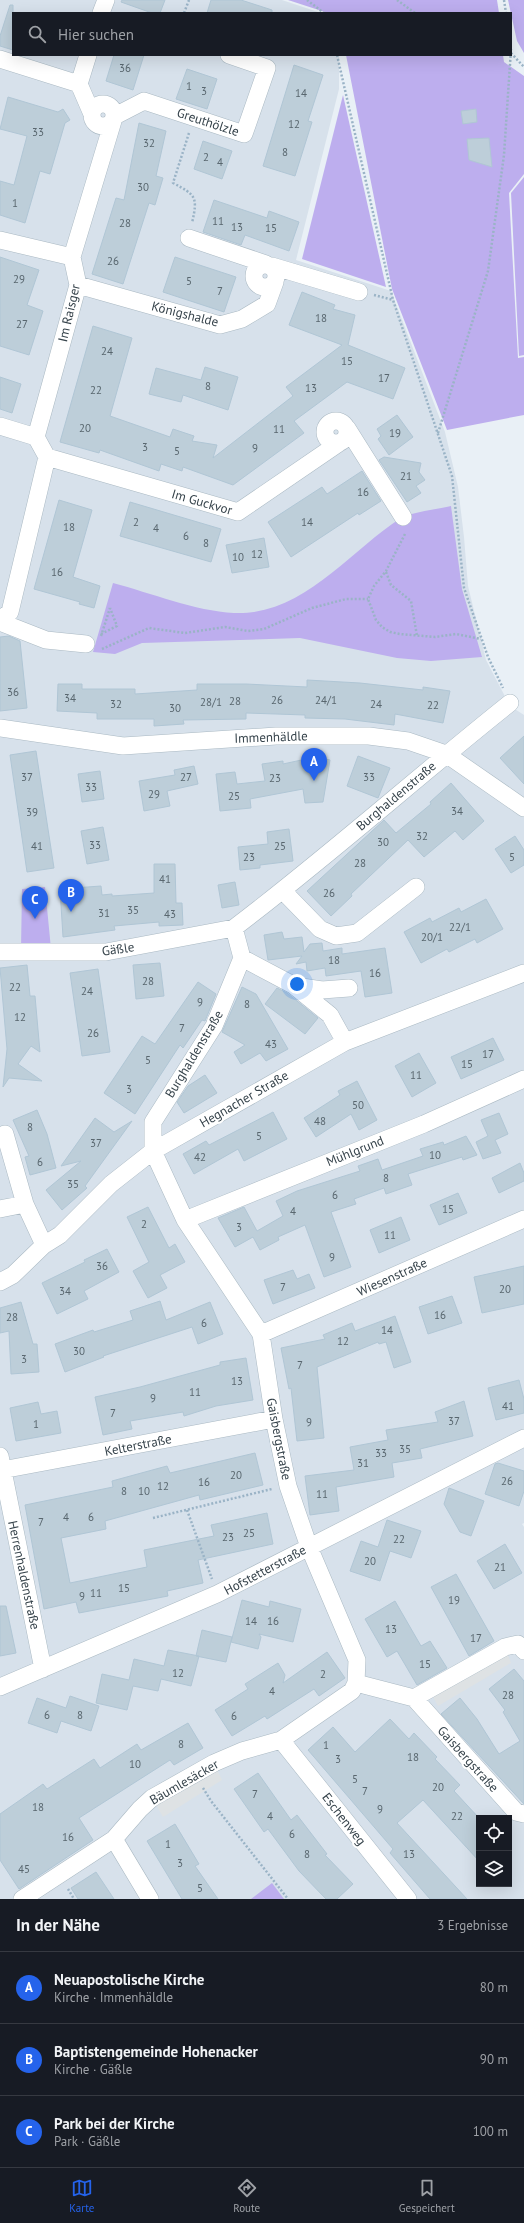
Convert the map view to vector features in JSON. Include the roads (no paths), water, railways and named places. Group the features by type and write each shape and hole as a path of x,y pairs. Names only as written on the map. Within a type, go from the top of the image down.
{"street":[{"path":"102,12 106,0"},
{"path":"88,56 79,84 92,114 98,105 104,104 110,106 114,118"},
{"name":"Greuthölzle","path":"114,118 144,100 244,134 267,68 232,56"},
{"path":"0,59 79,84"},
{"name":"Im Raisger","path":"36,436 78,285 72,257 114,118"},
{"path":"189,238 271,271 359,292"},
{"path":"0,240 72,257"},
{"name":"Königshalde","path":"78,285 220,326 242,319 267,304 271,271"},
{"path":"0,426 36,436 48,457 10,612 0,621 46,640 86,644"},
{"name":"Im Guckvor","path":"48,457 238,512 343,436 402,517"},
{"name":"Burghaldenstraße","path":"234,928 283,891 446,754 510,703"},
{"name":"Immenhäldle","path":"0,728 123,746 276,736 368,736 408,741 446,754 524,808"},
{"path":"283,891 320,929 336,936 357,933 416,887"},
{"path":"234,928 242,958 293,985 330,1015 345,1042"},
{"name":"Gäßle","path":"0,952 106,952 234,928"},
{"name":"Burghaldenstraße","path":"154,1151 152,1122 214,1026 242,958"},
{"name":"Hegnacher Straße","path":"0,1282 13,1275 44,1245 60,1235 111,1184 154,1151 345,1042 524,974"},
{"path":"293,985 322,990 349,988"},
{"name":"Mühlgrund","path":"185,1220 416,1127 524,1079"},
{"path":"5,1134 25,1204 44,1245"},
{"name":"Gaisbergstraße","path":"154,1151 185,1220 261,1334 274,1419 288,1486 309,1546 357,1660 356,1683"},
{"path":"0,1208 25,1204"},
{"name":"Wiesenstraße","path":"261,1334 524,1219"},
{"name":"Kelterstraße","path":"1,1463 274,1419"},
{"name":"Hofstetterstraße","path":"0,1687 218,1594 309,1546 524,1438"},
{"name":"Herrenhaldenstraße","path":"1,1463 43,1669"},
{"path":"356,1683 414,1698 505,1647 518,1644 524,1651"},
{"name":"Bäumlesäcker","path":"22,1899 114,1839 140,1809 152,1798 214,1763 242,1751 281,1740 352,1691 356,1683"},
{"name":"Gaisbergstraße","path":"414,1698 516,1812 524,1814"},
{"name":"Eschenweg","path":"281,1740 408,1899"},
{"path":"114,1839 150,1899"}],"place":[{"name":"Neuapostolische Kirche","path":"314,781"},
{"name":"Baptistengemeinde Hohenacker","path":"71,912"},
{"name":"Park bei der Kirche","path":"35,919"}]}
